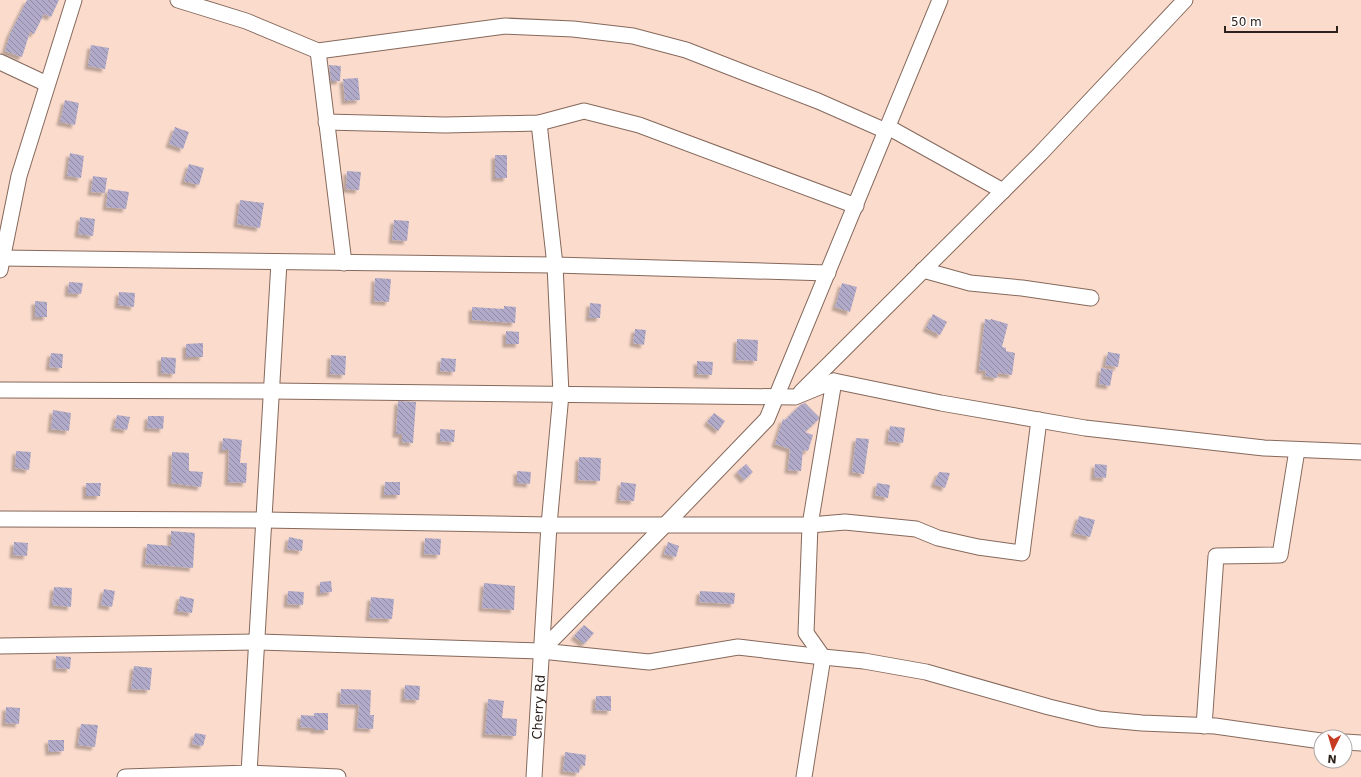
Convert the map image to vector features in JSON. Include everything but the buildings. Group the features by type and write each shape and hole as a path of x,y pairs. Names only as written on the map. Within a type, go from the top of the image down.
{"street":[{"path":"74,0 19,176 1,262 279,262 555,265 828,273"},
{"path":"178,0 246,21 318,51 505,26 573,29 633,36 686,50 887,129 1003,191"},
{"path":"767,419 940,0"},
{"path":"541,644 665,525 767,419 795,398 1003,191 1186,0"},
{"path":"318,51 344,263"},
{"path":"0,62 47,84"},
{"path":"326,122 445,125 539,123 584,111 639,125 856,206"},
{"name":"Cherry Rd","path":"534,777 549,525 561,394 555,265 539,123"},
{"path":"249,775 279,262"},
{"path":"923,270 970,283 1022,288 1091,298"},
{"path":"0,390 271,391 795,398 834,381 941,403 1100,430 1264,448 1361,452"},
{"path":"804,777 823,657 806,633 810,525 834,381"},
{"path":"0,520 264,520 549,525 810,525 846,522 916,529 938,538 978,548 1022,553 1039,420"},
{"path":"1204,726 1216,556 1280,555 1297,450"},
{"path":"0,646 257,642 541,644 649,662 738,647 864,661 926,672 1048,707 1099,719 1204,726 1313,740"},
{"path":"125,777 249,775 338,777"}]}
